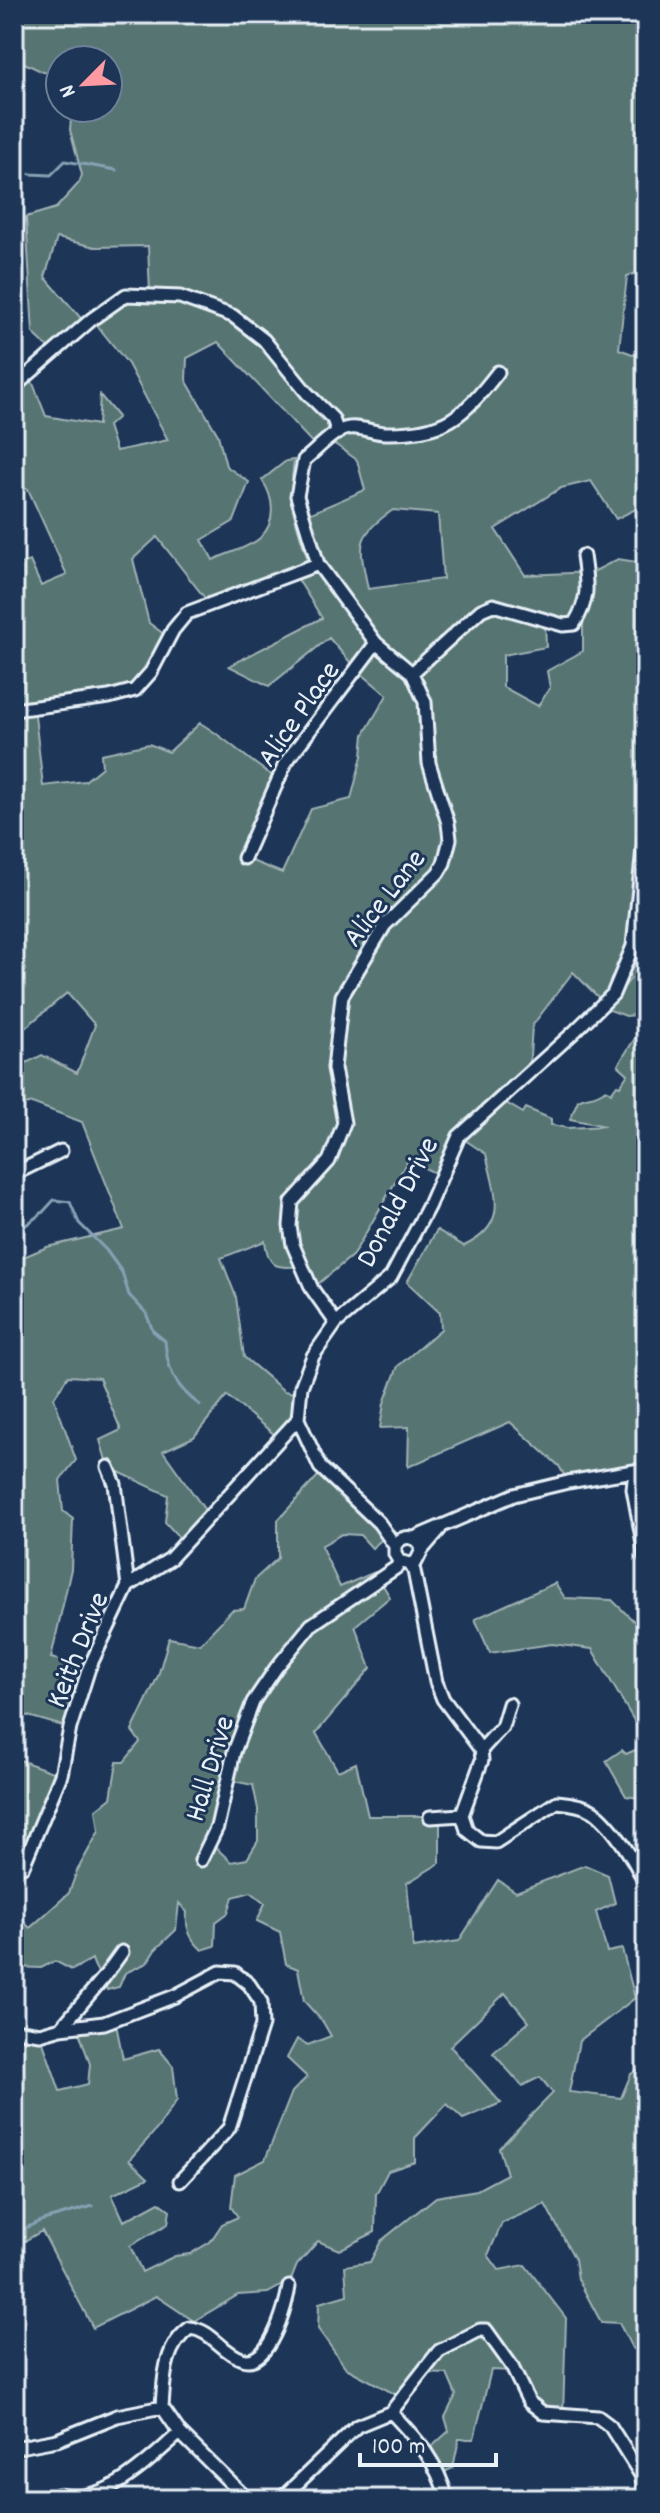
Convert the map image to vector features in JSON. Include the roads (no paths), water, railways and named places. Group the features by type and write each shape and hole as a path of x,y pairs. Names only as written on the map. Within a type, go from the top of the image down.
{"street":[{"path":"14,387 92,319 126,295 180,297 233,316 264,340 307,393 333,419 338,433"},
{"path":"498,372 470,408 438,427 402,433 374,433 349,428 304,460 297,496 318,564 376,643 412,673 481,610 493,605 563,625 574,624 583,611 588,590 583,556"},
{"path":"14,710 109,697 135,690 151,672 173,630 187,613 318,564"},
{"name":"Alice Place","path":"244,858 286,762 376,643"},
{"name":"Alice Lane","path":"336,1323 312,1289 293,1245 290,1226 292,1202 329,1161 344,1123 334,1068 342,996 385,925 430,883 448,852 448,823 429,763 425,702 412,673"},
{"name":"Donald Drive","path":"298,1419 301,1387 313,1356 336,1323 391,1277 428,1207 459,1136 613,994 633,946 646,820"},
{"path":"14,1174 61,1151"},
{"path":"298,1419 320,1467 379,1523 395,1546 395,1554 414,1571 436,1682 443,1699 481,1750 482,1760 462,1815 467,1830 481,1841 496,1842 557,1802 573,1803 594,1812 619,1839 645,1882"},
{"name":"Keith Drive","path":"23,1866 61,1775 70,1728 89,1668 128,1586 170,1559 298,1419"},
{"path":"108,1467 115,1484 128,1586"},
{"path":"395,1546 514,1495 640,1470"},
{"path":"640,1470 633,1489 646,1559"},
{"path":"379,1523 420,1544 422,1550"},
{"path":"404,1563 419,1559 422,1550 443,1525"},
{"name":"Hall Drive","path":"201,1860 215,1835 234,1752 253,1702 311,1625 404,1563"},
{"path":"481,1750 502,1727 509,1704"},
{"path":"430,1817 462,1815"},
{"path":"61,2028 122,1952"},
{"path":"14,2030 40,2034 104,2023 175,1996 220,1972 235,1973 249,1984 261,2002 262,2025 229,2128 180,2181"},
{"path":"247,2499 180,2433 162,2407 164,2373 172,2348 190,2328 201,2329 244,2360 263,2352 284,2314 289,2287"},
{"path":"281,2499 357,2426 391,2412 439,2351 480,2330 486,2330 511,2365 529,2402 543,2413 598,2417 610,2426 641,2475 646,2497"},
{"path":"14,2448 57,2440 117,2416 162,2407"},
{"path":"391,2412 427,2451 440,2474 447,2499"},
{"path":"58,2495 75,2499 91,2496 130,2476 180,2433"}],"waterway":[{"path":"30,174 51,175 65,161 116,170"},
{"path":"14,1234 54,1200 70,1202 79,1223 106,1250 122,1272 129,1295 146,1313 153,1331 165,1341 168,1361 179,1385 200,1405"},
{"path":"14,2233 43,2220 93,2206"}]}
